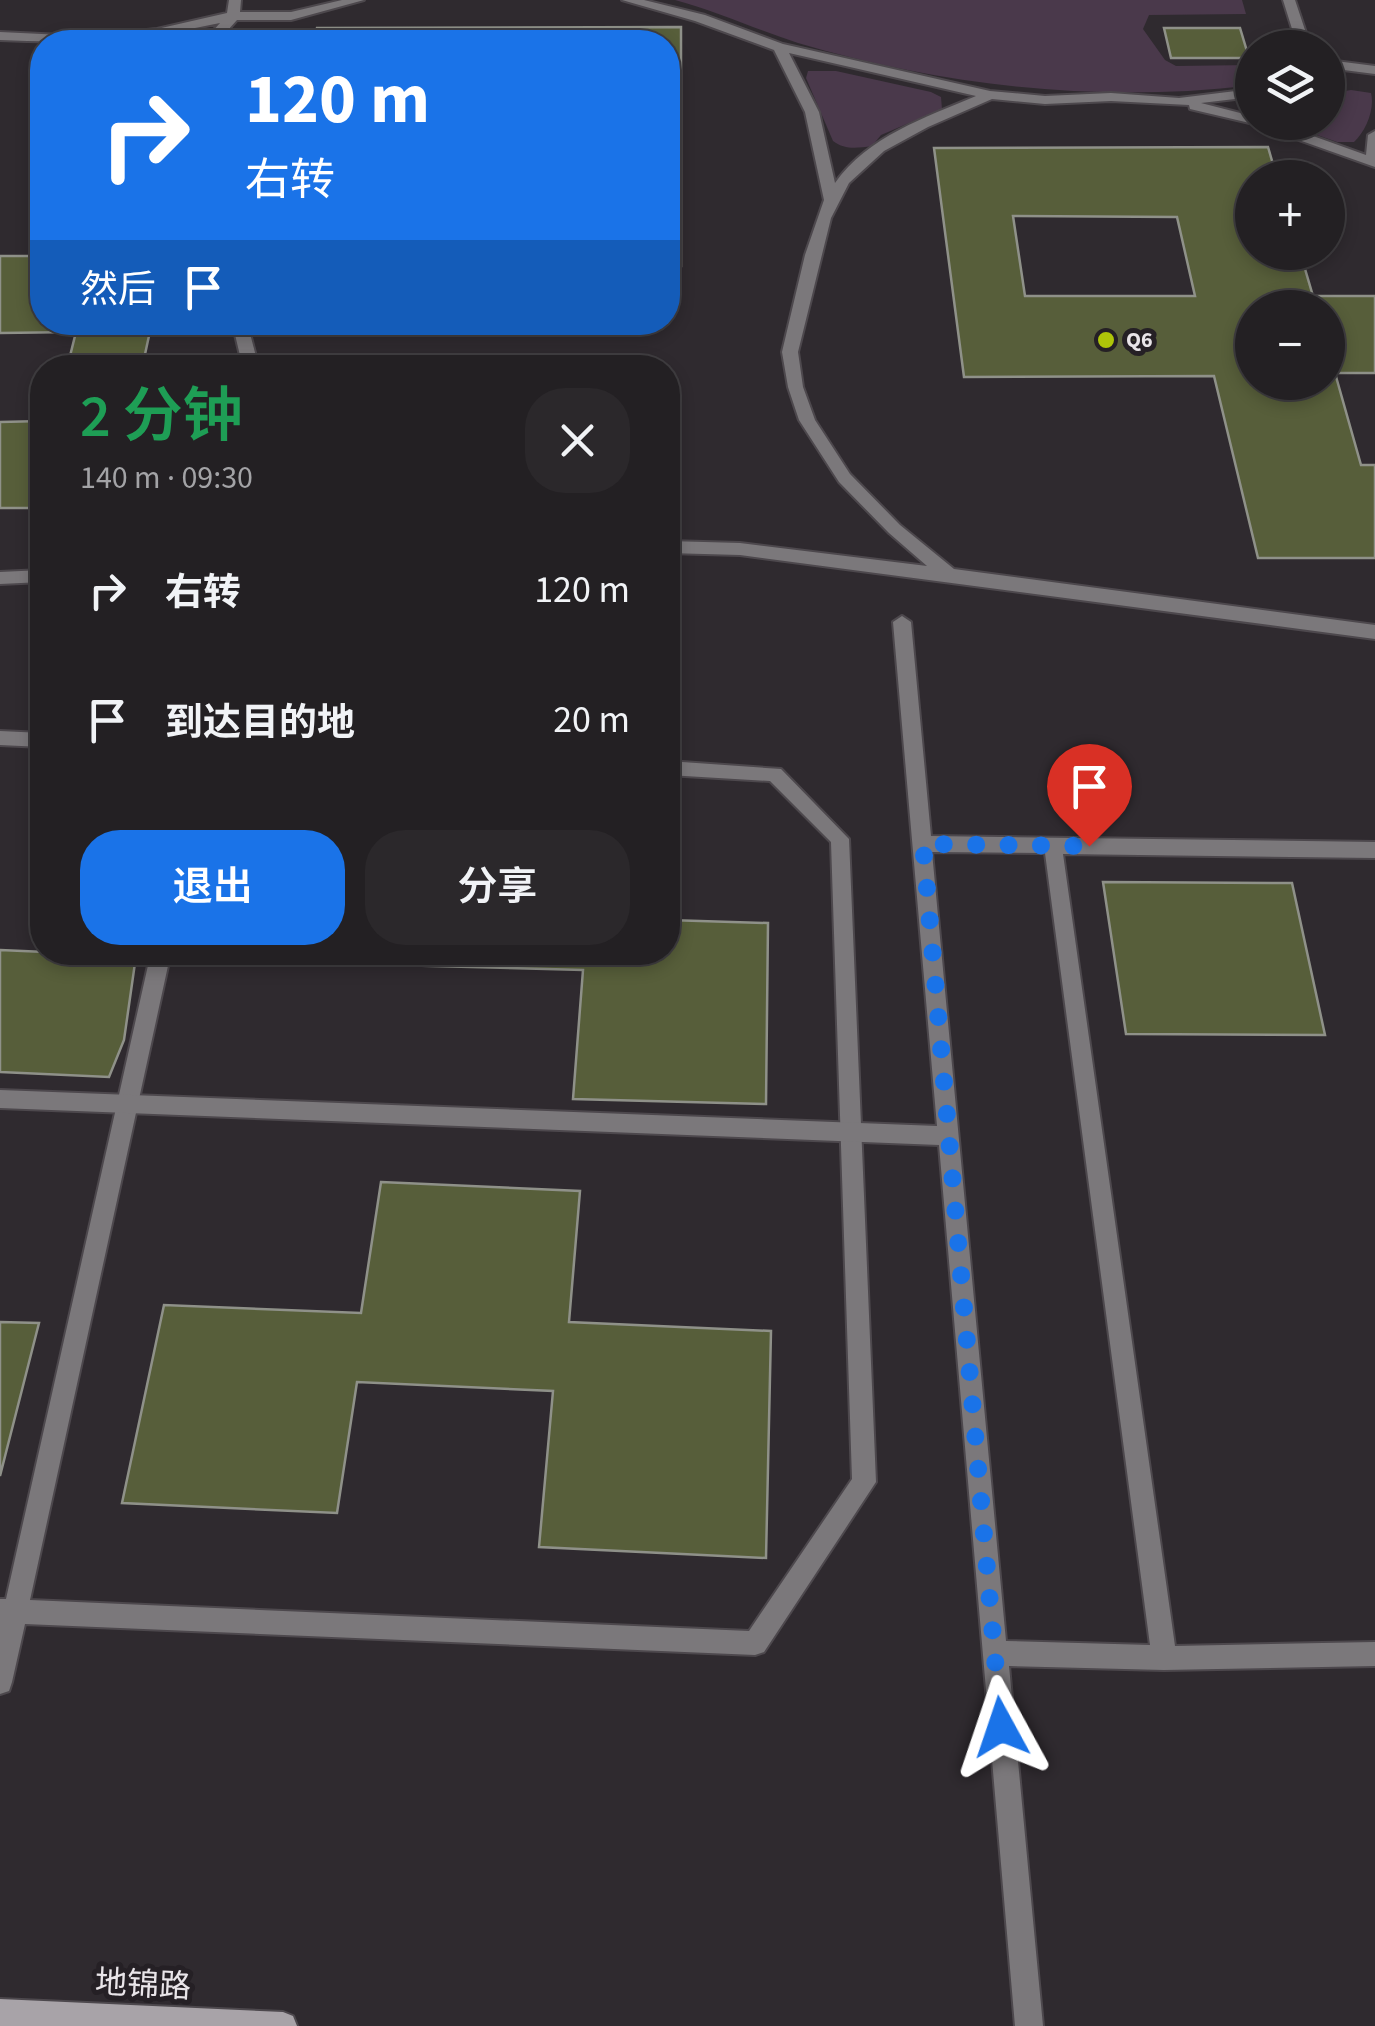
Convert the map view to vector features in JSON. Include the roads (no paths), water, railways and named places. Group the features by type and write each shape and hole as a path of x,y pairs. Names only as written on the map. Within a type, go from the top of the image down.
{"street":[{"path":"221,30 233,16 236,0"},
{"path":"170,30 233,16 290,16 358,0"},
{"path":"628,0 700,18 778,47 990,95 1179,102 1235,116"},
{"path":"1289,0 1299,30"},
{"path":"6,37 30,46"},
{"path":"778,47 812,112 831,199"},
{"path":"1345,66 1375,70"},
{"path":"949,576 880,518 830,460 801,408 790,352 831,199 856,168 881,149 929,121 990,95"},
{"path":"1179,102 1235,95"},
{"path":"1311,140 1373,162 1375,135"},
{"path":"680,546 740,549 1375,632"},
{"path":"0,578 30,577"},
{"path":"902,622 1029,2026"},
{"path":"0,738 30,739"},
{"path":"0,1611 756,1644 864,1482 840,839 775,774 680,769"},
{"path":"923,844 1375,850"},
{"path":"1053,846 1164,1658"},
{"path":"0,1682 158,965"},
{"path":"0,1098 949,1136"},
{"path":"994,1653 1164,1658 1375,1654"},
{"name":"地锦路","path":"0,2013 283,2026"}],"place":[{"name":"Q6","path":"1106,340"}]}
